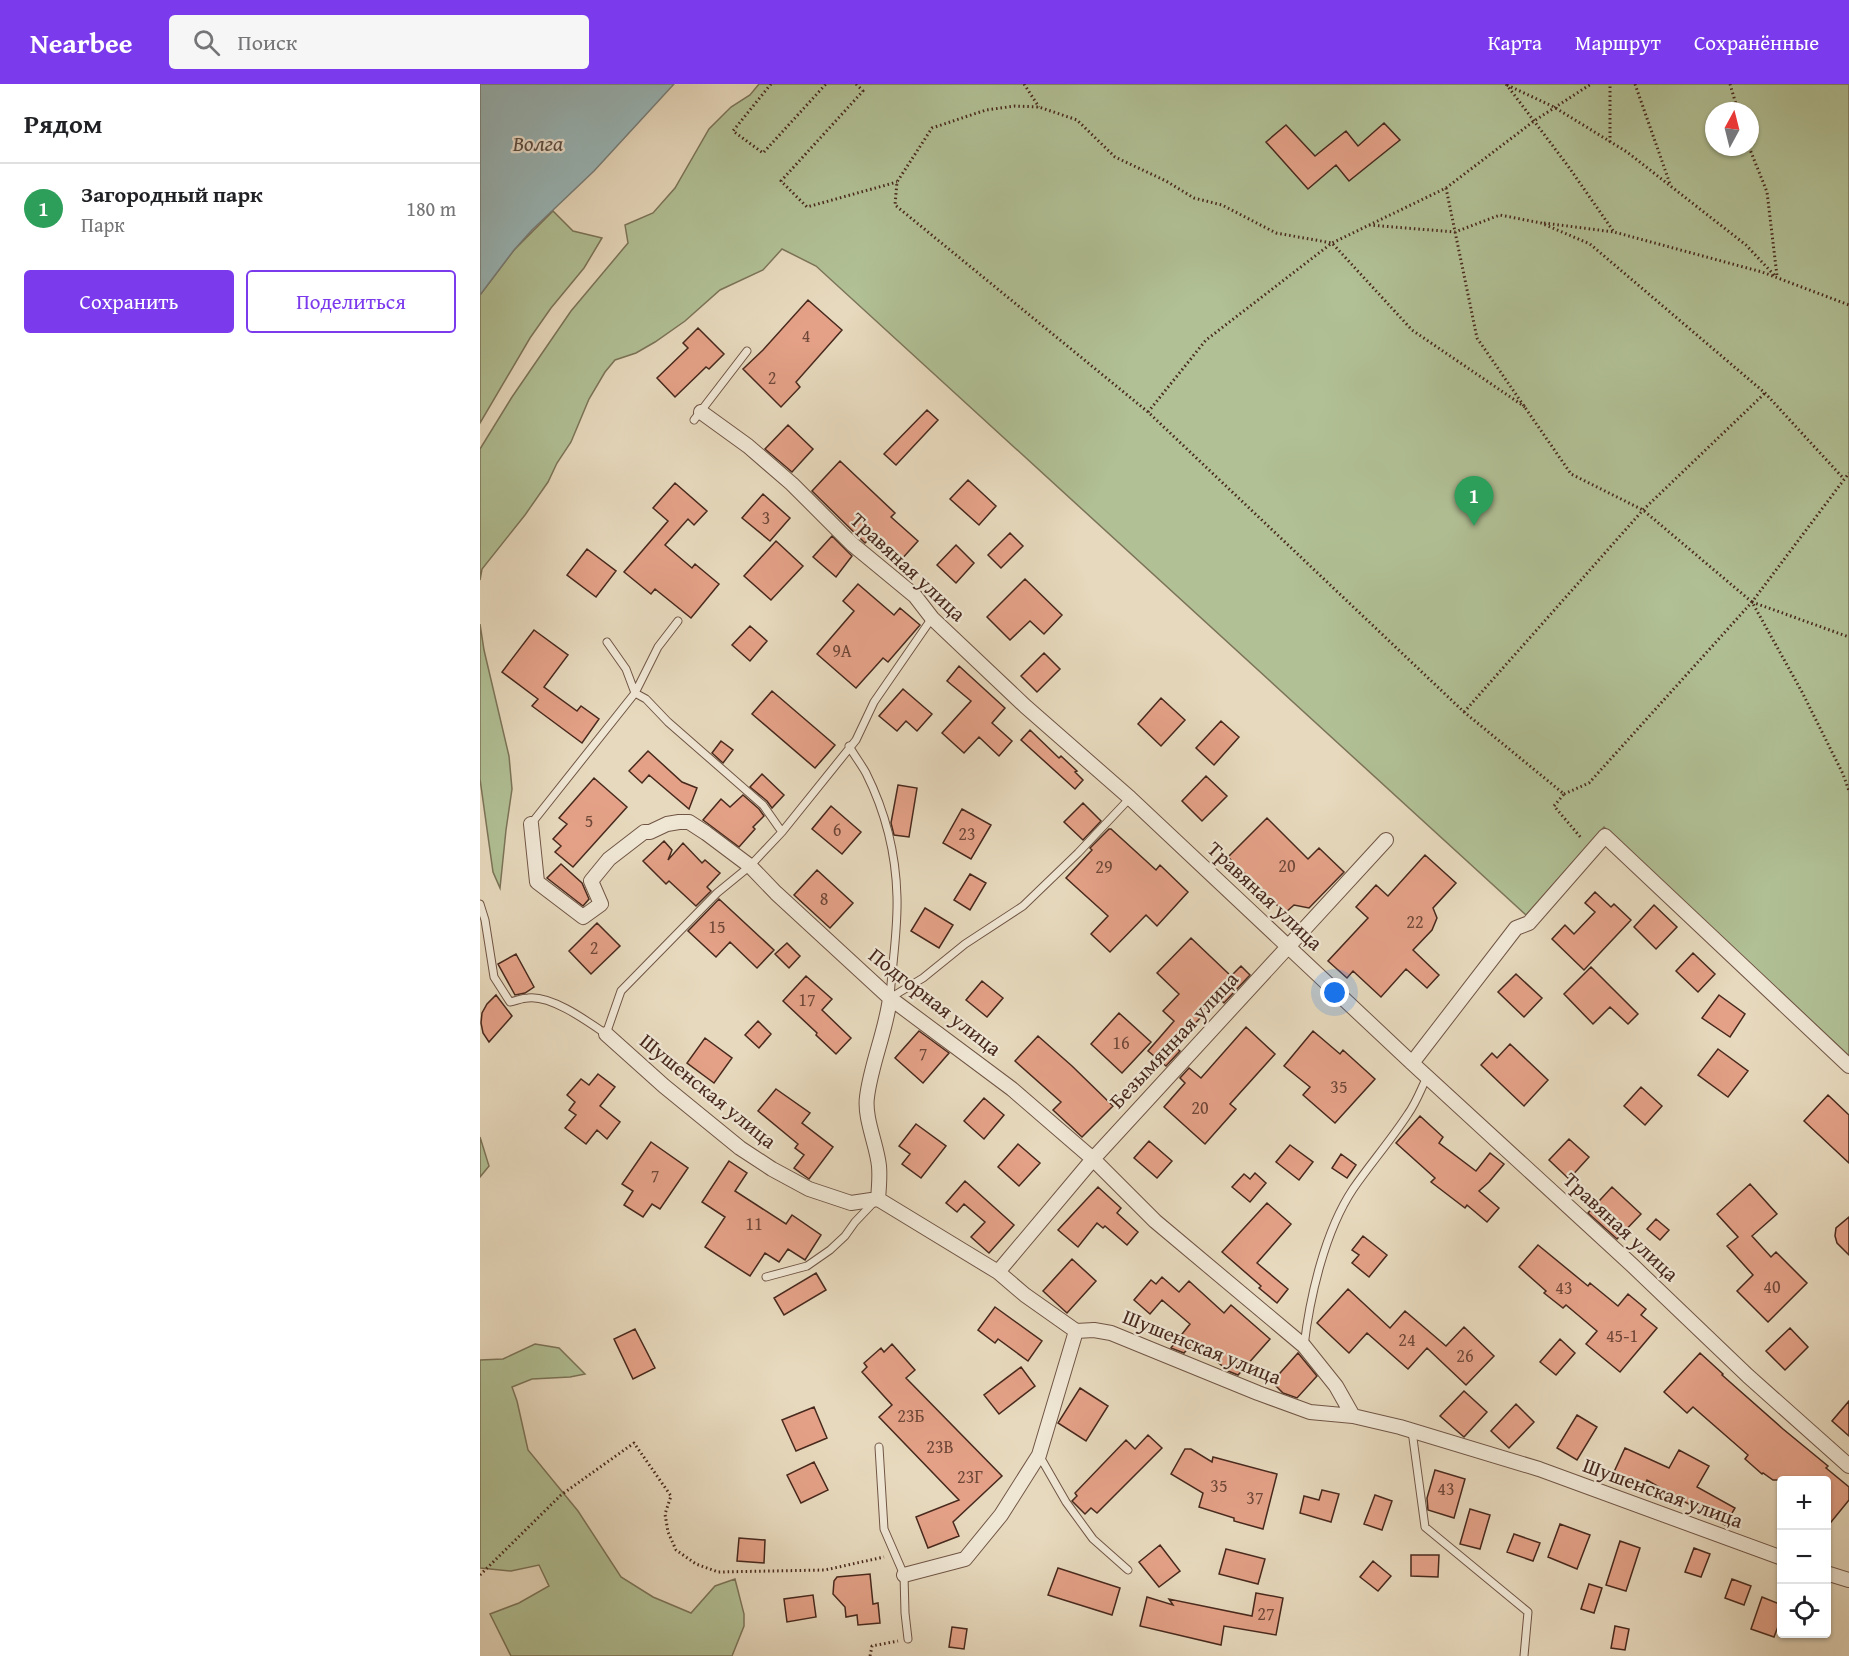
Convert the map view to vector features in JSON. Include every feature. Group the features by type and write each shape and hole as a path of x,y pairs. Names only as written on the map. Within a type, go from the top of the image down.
{"street":[{"name":"Травяная улица","path":"698,416 748,446 792,484 852,543 915,596 932,618 1025,706 1130,798 1427,1077 1632,1265 1748,1376 1849,1466"},
{"name":"Подгорная улица","path":"531,824 537,882 583,917 602,904 591,881 609,859 644,832 650,832 667,824 688,822 750,866 776,893 890,998 1012,1089 1093,1159 1155,1221 1304,1346 1336,1386 1353,1416"},
{"path":"1412,1063 1516,928 1529,923 1605,836 1849,1066"},
{"name":"Безымянная улица","path":"998,1272 1093,1159 1386,840"},
{"path":"890,998 866,1100 879,1165 878,1198 998,1272 1076,1331 1039,1455 1000,1515 964,1559 904,1575"},
{"name":"Шушенская улица","path":"606,1034 689,1107 740,1148 772,1169 809,1189 851,1203 878,1198"},
{"name":"Шушенская улица","path":"1076,1331 1094,1330 1111,1333 1310,1412 1353,1416 1539,1469 1777,1556"},
{"path":"1831,1574 1849,1580"}],"lane":[{"path":"698,416 747,351"},
{"path":"480,904 486,920 494,977 510,1002 530,997 549,1001 584,1019 606,1034 621,991 717,893 750,866 782,832 856,740 874,702 932,618"},
{"path":"531,824 635,693 658,647 678,621"},
{"path":"607,642 627,669 635,693 646,699 668,722 763,805 782,832"},
{"path":"849,746 866,772 881,808 894,867 897,906 890,998"},
{"path":"890,998 923,978 965,944 1023,906 1130,798"},
{"path":"480,937 489,946"},
{"path":"1304,1346 1309,1309 1330,1234 1352,1190 1410,1112 1427,1077"},
{"path":"766,1277 807,1266 830,1250 878,1198"},
{"path":"1412,1431 1425,1527 1528,1612 1524,1656"},
{"path":"879,1447 884,1530 904,1575 908,1639"},
{"path":"1039,1455 1066,1502 1093,1539 1128,1570"}],"path":[{"path":"771,84 733,131 763,153 826,84"},
{"path":"856,84 863,91 781,181 807,207 897,182"},
{"path":"1024,84 1039,107"},
{"path":"1507,84 1554,107 1627,152 1746,245 1777,277"},
{"path":"1507,84 1614,232"},
{"path":"1148,412 1206,340 1332,243 1446,188 1534,121 1591,84"},
{"path":"1610,84 1610,142"},
{"path":"1635,84 1671,186"},
{"path":"1730,84 1735,102"},
{"path":"1525,407 1412,330 1332,243 1276,233 1222,205 1194,198 1166,181 1115,156 1077,120 1039,107 1015,106 986,110 933,128 897,182 895,205 1148,412 1464,712 1564,794"},
{"path":"1753,156 1767,192 1777,277"},
{"path":"1446,188 1477,338 1571,474 1643,510 1752,602 1849,637"},
{"path":"1369,225 1455,231 1500,214 1541,223 1614,232 1762,272 1849,305"},
{"path":"1541,223 1590,244 1765,393 1844,479"},
{"path":"1464,712 1643,510 1765,393"},
{"path":"1587,845 1554,806 1564,794 1589,783 1752,602 1849,473"},
{"path":"1844,479 1849,478"},
{"path":"1752,602 1802,692 1843,774 1849,791"},
{"path":"480,1575 561,1495 634,1443 671,1496 665,1514 668,1532 676,1550 696,1564 718,1572 825,1570 894,1555"},
{"path":"870,1656 872,1646 908,1639"}],"green space":[{"path":"759,84 1849,84 1849,1056 1604,827 1526,915 816,266 782,249 763,270 720,290 685,321 655,342 636,353 615,360 589,399 571,442 548,482 482,569 480,580 480,449 512,397 571,311 628,243 625,225 653,213 675,188 709,129 731,107 750,95"},
{"path":"553,211 573,231 602,238 584,268 530,338 480,423 480,295 514,250"},
{"path":"480,624 509,756 512,789 500,888 493,872 480,779"},
{"path":"480,1137 489,1166 480,1177"},
{"path":"535,1344 559,1348 585,1374 532,1379 512,1387 528,1450 578,1511 621,1577 653,1597 691,1613 715,1586 735,1579 744,1614 744,1626 732,1656 511,1656 490,1614 519,1603 549,1586 539,1565 511,1571 480,1568 480,1360 503,1359"}],"water":[{"name":"Волга","path":"480,84 674,84 594,171 532,230 480,295"}],"building":[{"path":"1384,123 1400,140 1349,181 1336,165 1308,189 1266,142 1286,125 1315,156 1346,131 1358,146"},
{"path":"808,300 842,330 796,382 800,387 781,407 743,369"},
{"path":"698,328 724,354 709,369 706,367 675,397 657,378 688,348 683,343"},
{"path":"927,410 938,420 896,465 884,454"},
{"path":"788,425 813,449 792,472 765,449"},
{"path":"840,461 895,513 891,517 918,541 900,561 872,536 865,543 812,491"},
{"path":"968,480 996,506 979,525 950,499"},
{"path":"675,483 707,511 694,525 688,519 665,545 692,568 695,564 719,584 691,618 655,589 651,594 624,572 668,521 653,508"},
{"path":"763,494 790,518 770,541 742,518"},
{"path":"1010,533 1023,546 1001,568 988,555"},
{"path":"832,536 852,556 836,577 813,557"},
{"path":"776,541 803,566 771,600 744,576"},
{"path":"956,545 974,563 956,583 937,565"},
{"path":"587,549 616,571 596,597 567,575"},
{"path":"1025,579 1062,615 1044,634 1030,621 1010,640 987,617"},
{"path":"858,584 894,615 900,608 920,625 888,662 883,658 856,688 817,654 854,611 843,601"},
{"path":"750,626 767,641 750,661 732,645"},
{"path":"534,630 568,655 544,687 577,711 581,706 599,719 582,743 532,706 538,699 502,672"},
{"path":"1044,653 1060,669 1037,692 1021,676"},
{"path":"959,666 1005,708 992,723 1012,741 999,756 979,737 964,753 942,733 971,701 947,681"},
{"path":"903,689 932,714 917,731 906,721 897,731 879,716"},
{"path":"772,691 835,745 815,768 752,714"},
{"path":"1161,698 1185,720 1161,746 1138,724"},
{"path":"1221,721 1239,737 1214,765 1196,748"},
{"path":"1030,730 1059,758 1061,756 1077,771 1075,772 1083,780 1075,789 1021,740"},
{"path":"721,741 733,750 723,763 712,753"},
{"path":"648,751 682,782 697,788 689,809 649,775 642,783 629,771"},
{"path":"762,774 784,795 772,808 750,787"},
{"path":"1206,776 1227,796 1202,821 1182,801"},
{"path":"594,778 627,807 573,867 555,852 561,846 553,839 567,824 559,818"},
{"path":"898,785 917,788 909,837 894,835 891,823"},
{"path":"743,795 764,816 739,847 703,820 721,799 730,807"},
{"path":"1083,803 1101,821 1083,840 1064,822"},
{"path":"831,806 861,832 842,854 812,829"},
{"path":"962,809 991,825 971,859 943,843"},
{"path":"1267,818 1308,859 1319,848 1344,872 1309,908 1294,905 1285,913 1228,857"},
{"path":"1109,829 1156,870 1160,865 1188,892 1157,926 1146,915 1110,952 1091,934 1108,916 1066,878"},
{"path":"664,841 672,850 668,860 683,843 702,863 705,860 720,873 707,887 711,891 696,906 669,881 666,884 643,861"},
{"path":"1425,855 1456,883 1433,908 1437,918 1432,930 1413,950 1439,975 1427,988 1406,969 1381,997 1353,971 1347,978 1328,961 1368,918 1356,907 1376,885 1388,896"},
{"path":"561,864 582,883 589,899 583,906 547,878"},
{"path":"817,870 853,903 830,928 794,895"},
{"path":"970,874 986,883 970,910 954,900"},
{"path":"1595,892 1611,907 1614,904 1631,920 1584,970 1552,939 1565,925 1574,934 1595,912 1585,903"},
{"path":"719,899 774,950 757,968 730,942 716,957 688,931"},
{"path":"1654,905 1677,927 1656,949 1634,927"},
{"path":"925,908 953,925 939,948 911,931"},
{"path":"597,923 620,946 591,974 569,951"},
{"path":"1191,938 1231,976 1241,966 1250,975 1224,1003 1219,998 1174,1046 1180,1051 1166,1066 1148,1051 1174,1021 1163,1011 1179,994 1157,973"},
{"path":"787,943 800,956 789,968 775,954"},
{"path":"1693,953 1715,974 1698,992 1676,971"},
{"path":"516,954 534,987 525,993 515,995 498,964"},
{"path":"1591,967 1638,1014 1628,1024 1610,1007 1593,1024 1564,994"},
{"path":"1516,974 1542,998 1524,1017 1498,992"},
{"path":"806,976 832,999 822,1010 851,1038 836,1054 783,1001"},
{"path":"982,981 1003,998 987,1017 966,1000"},
{"path":"496,995 512,1016 489,1042 483,1033 482,1013"},
{"path":"1719,995 1745,1014 1730,1037 1702,1018"},
{"path":"1119,1013 1151,1042 1122,1073 1091,1044"},
{"path":"758,1021 771,1034 759,1048 745,1035"},
{"path":"1246,1027 1275,1054 1230,1104 1236,1109 1205,1144 1164,1107 1185,1083 1180,1078 1189,1068 1201,1078"},
{"path":"919,1031 949,1053 923,1083 895,1058"},
{"path":"1313,1031 1340,1054 1343,1050 1375,1079 1335,1123 1303,1095 1310,1087 1284,1066"},
{"path":"1038,1036 1113,1106 1082,1137 1053,1110 1061,1102 1015,1061"},
{"path":"705,1038 732,1058 714,1083 687,1063"},
{"path":"1510,1044 1548,1080 1524,1106 1481,1065 1492,1053 1497,1058"},
{"path":"1718,1049 1748,1071 1728,1097 1698,1075"},
{"path":"598,1074 615,1087 600,1106 620,1122 607,1139 597,1130 586,1144 565,1128 576,1115 569,1110 575,1102 567,1095 581,1079 589,1085"},
{"path":"1641,1087 1662,1106 1645,1125 1624,1106"},
{"path":"776,1089 810,1113 802,1123 833,1147 809,1179 794,1168 804,1155 795,1148 798,1144 758,1111"},
{"path":"1828,1095 1849,1115 1849,1163 1804,1121"},
{"path":"984,1098 1004,1115 984,1139 964,1121"},
{"path":"1420,1116 1443,1137 1439,1143 1476,1171 1490,1153 1504,1164 1479,1191 1499,1208 1487,1222 1467,1205 1465,1208 1431,1182 1435,1178 1396,1143"},
{"path":"916,1124 946,1146 921,1178 902,1164 910,1154 899,1146"},
{"path":"1569,1139 1589,1157 1569,1179 1549,1160"},
{"path":"1149,1141 1172,1161 1157,1178 1134,1158"},
{"path":"651,1142 688,1168 660,1209 652,1204 643,1217 624,1205 633,1191 622,1184"},
{"path":"1018,1144 1040,1163 1019,1186 998,1167"},
{"path":"1290,1145 1313,1162 1299,1180 1276,1162"},
{"path":"1341,1154 1356,1165 1347,1178 1332,1168"},
{"path":"729,1161 747,1173 735,1191 786,1224 792,1215 821,1235 805,1260 788,1249 779,1262 765,1253 750,1276 705,1247 725,1217 702,1202"},
{"path":"1255,1173 1266,1183 1250,1202 1232,1187 1244,1174 1250,1179"},
{"path":"965,1181 1014,1225 989,1253 971,1237 985,1222 964,1204 957,1212 946,1203"},
{"path":"1750,1184 1777,1214 1752,1236 1771,1257 1776,1252 1807,1283 1768,1322 1737,1291 1753,1275 1727,1246 1738,1237 1717,1214"},
{"path":"1098,1187 1121,1208 1117,1213 1138,1232 1127,1245 1105,1226 1103,1228 1097,1223 1078,1247 1058,1230"},
{"path":"1612,1187 1641,1214 1617,1239 1588,1213"},
{"path":"1267,1203 1291,1224 1257,1263 1288,1289 1277,1303 1222,1252"},
{"path":"1849,1217 1849,1255 1837,1243 1835,1236 1836,1228"},
{"path":"1656,1219 1669,1230 1660,1240 1647,1229"},
{"path":"1363,1236 1387,1255 1369,1277 1352,1263 1359,1255 1352,1250"},
{"path":"1538,1245 1588,1286 1590,1283 1618,1306 1628,1294 1646,1309 1641,1315 1657,1328 1620,1372 1586,1344 1597,1331 1566,1305 1563,1308 1544,1293 1546,1291 1519,1267"},
{"path":"1072,1259 1096,1281 1067,1313 1043,1291"},
{"path":"816,1273 826,1290 784,1315 774,1298"},
{"path":"1162,1277 1179,1292 1189,1281 1224,1313 1231,1305 1270,1339 1238,1375 1228,1371 1194,1341 1184,1353 1171,1348 1190,1324 1162,1300 1150,1314 1134,1300 1151,1280 1156,1284"},
{"path":"1348,1289 1390,1328 1405,1311 1446,1346 1464,1327 1494,1356 1466,1385 1427,1348 1408,1369 1367,1333 1349,1353 1317,1323"},
{"path":"995,1307 1042,1341 1028,1361 998,1339 995,1343 978,1330"},
{"path":"1790,1328 1808,1347 1785,1370 1766,1351"},
{"path":"635,1329 655,1368 633,1379 614,1339"},
{"path":"1560,1339 1575,1353 1556,1375 1540,1362"},
{"path":"892,1344 915,1370 906,1378 1002,1476 953,1522 959,1536 928,1548 916,1517 959,1500 879,1417 892,1405 862,1372 867,1367 864,1363 881,1348 884,1352"},
{"path":"1298,1353 1317,1376 1297,1398 1283,1393 1272,1382"},
{"path":"1700,1353 1783,1429 1828,1466 1826,1468 1849,1487 1849,1500 1831,1522 1831,1476 1777,1476 1777,1480 1773,1480 1762,1474 1745,1459 1748,1455 1693,1407 1687,1413 1664,1392"},
{"path":"1021,1367 1035,1386 999,1414 984,1395"},
{"path":"1080,1388 1108,1406 1086,1441 1058,1423"},
{"path":"1464,1391 1487,1412 1464,1437 1440,1416"},
{"path":"1849,1401 1849,1436 1832,1421"},
{"path":"1516,1404 1534,1422 1509,1448 1491,1431"},
{"path":"814,1407 827,1438 796,1451 782,1420"},
{"path":"1577,1415 1597,1427 1577,1460 1557,1448"},
{"path":"1148,1435 1162,1448 1097,1513 1091,1508 1085,1514 1072,1501 1077,1496 1075,1493 1126,1440 1135,1449"},
{"path":"1625,1448 1669,1468 1679,1450 1709,1466 1697,1487 1735,1508 1725,1525 1647,1480 1644,1486 1614,1472"},
{"path":"1185,1449 1191,1449 1212,1462 1213,1457 1277,1474 1263,1529 1234,1521 1234,1518 1199,1507 1203,1493 1171,1474"},
{"path":"814,1462 828,1490 801,1503 787,1475"},
{"path":"1435,1470 1465,1479 1454,1518 1428,1510 1427,1498"},
{"path":"1322,1490 1339,1494 1331,1522 1300,1513 1304,1496 1319,1500"},
{"path":"1375,1495 1392,1501 1382,1530 1364,1524"},
{"path":"1470,1509 1490,1515 1480,1549 1460,1544"},
{"path":"1560,1524 1590,1535 1577,1569 1548,1557"},
{"path":"1514,1534 1540,1543 1533,1561 1507,1552"},
{"path":"739,1538 765,1540 764,1563 737,1561"},
{"path":"1620,1541 1640,1548 1626,1591 1606,1585"},
{"path":"1160,1545 1180,1571 1159,1587 1139,1562"},
{"path":"1694,1548 1710,1554 1701,1577 1685,1572"},
{"path":"1226,1549 1265,1559 1258,1584 1219,1574"},
{"path":"1411,1555 1439,1555 1438,1577 1411,1576"},
{"path":"1373,1561 1391,1576 1378,1591 1360,1577"},
{"path":"1058,1568 1120,1588 1112,1615 1048,1595"},
{"path":"870,1574 873,1604 878,1603 880,1623 858,1625 857,1615 846,1617 845,1607 833,1594 834,1581 837,1577"},
{"path":"1732,1579 1751,1586 1744,1605 1725,1598"},
{"path":"1589,1584 1602,1588 1594,1613 1581,1609"},
{"path":"1256,1593 1283,1598 1276,1635 1224,1626 1221,1645 1140,1626 1147,1597 1173,1605 1169,1599 1252,1616"},
{"path":"813,1595 816,1617 787,1622 784,1599"},
{"path":"1762,1597 1777,1603 1777,1629 1774,1637 1751,1629"},
{"path":"1615,1626 1629,1629 1625,1650 1611,1648"},
{"path":"952,1627 967,1629 964,1649 949,1647"}],"place":[{"name":"Загородный парк","path":"1474,526"}]}
